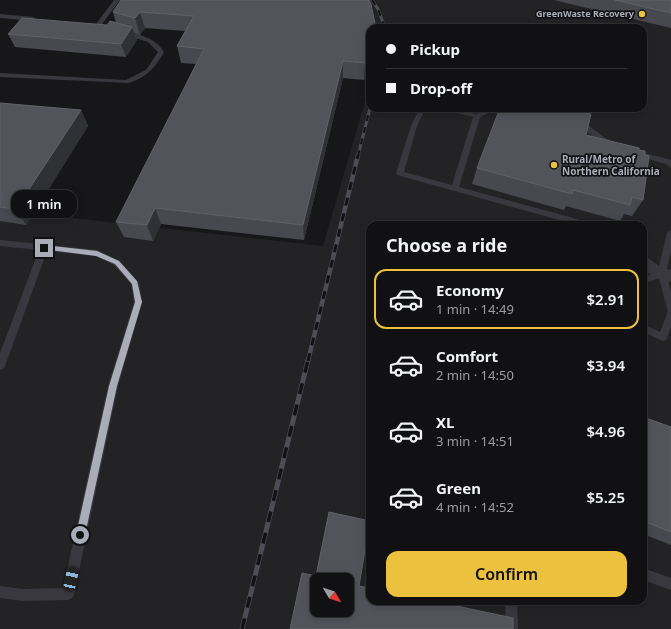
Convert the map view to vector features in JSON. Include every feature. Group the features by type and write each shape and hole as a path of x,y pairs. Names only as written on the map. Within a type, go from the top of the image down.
{"lane":[{"path":"98,26 117,0"},
{"path":"0,16 39,20"},
{"path":"83,24 106,28"},
{"path":"0,75 127,82 142,77 151,69 160,52 157,44 113,30"},
{"path":"420,112 414,126 400,173 574,221"},
{"path":"461,112 478,116 487,112"},
{"path":"455,188 478,116"},
{"path":"568,121 583,125 608,144 614,146"},
{"path":"628,150 669,162 671,164"},
{"path":"671,233 667,275 671,310"},
{"path":"0,243 97,253 117,263 135,283 138,302 113,386 68,594 23,596 0,592"},
{"path":"0,366 44,248"},
{"path":"647,260 667,275"},
{"path":"647,270 667,275"},
{"path":"647,280 667,275"},
{"path":"647,330 663,338 671,314"},
{"path":"647,575 671,584"},
{"path":"511,605 512,629"}],"shaded area":[{"path":"360,0 671,0 671,629 0,629 0,210 323,246 366,98 366,112 647,112 647,24 372,24"}],"building":[{"path":"121,0 369,0 375,24 366,24 366,61 365,63 343,61 303,225 155,208 147,225 116,222 204,49 177,46 194,16 140,12 135,18 113,12"},
{"path":"615,0 671,0 671,13"},
{"path":"22,18 107,25 110,21 132,27 121,44 8,34"},
{"path":"0,103 81,110 16,209 0,207"},
{"name":"Rural/Metro of Northern California","path":"498,112 582,112 591,114 586,135 639,148 639,150 645,151 645,155 649,156 643,200 632,197 630,205 573,190 572,194 477,168"},
{"path":"647,418 671,427 671,532 647,523"},
{"path":"329,512 366,520 366,545 359,586 366,587 366,605 452,605 513,618 513,629 290,629 302,573 310,575 310,617 354,617 354,573 317,573"}],"railway":[{"path":"372,0 378,9 384,24"},
{"path":"358,156 369,112"},
{"path":"308,361 358,155"},
{"path":"242,629 308,360"}],"place":[{"name":"GreenWaste Recovery","path":"642,14"},
{"name":"Rural/Metro of Northern California","path":"554,165"}],"route":[{"path":"44,248 97,253 117,263 135,283 138,302 113,386 80,535"}]}
